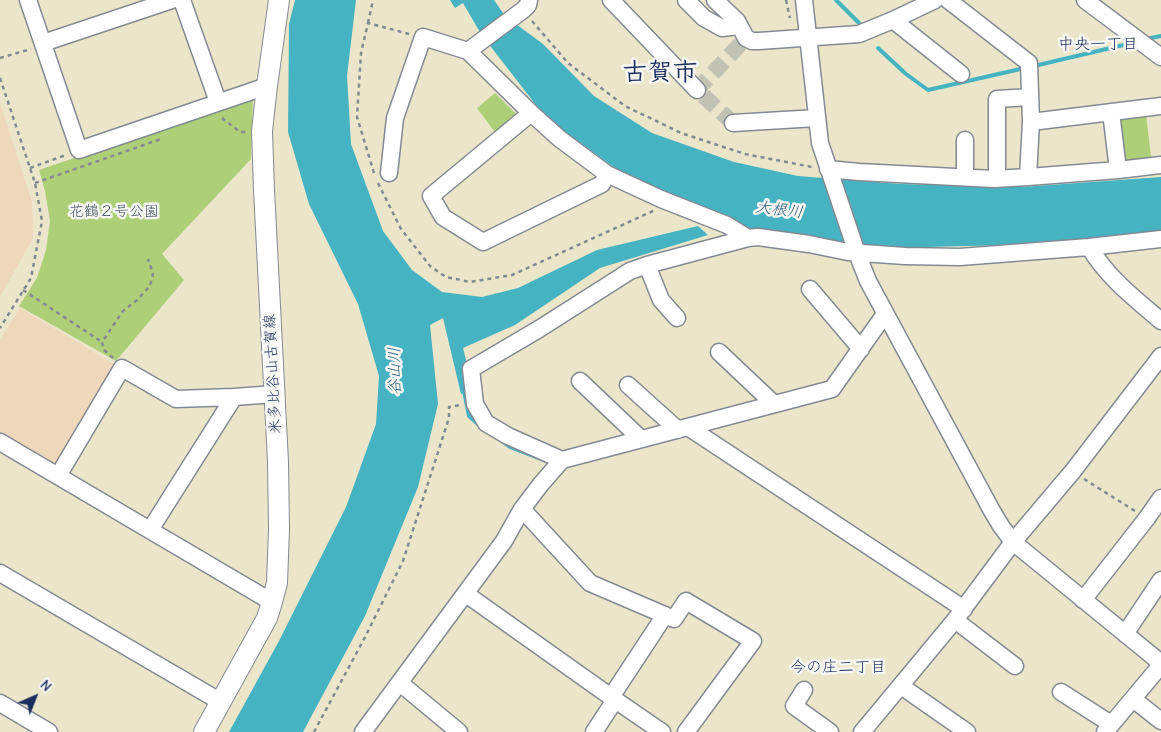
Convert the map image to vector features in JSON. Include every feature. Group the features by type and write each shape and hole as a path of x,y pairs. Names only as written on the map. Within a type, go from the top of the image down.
{"main road":[{"name":"米多比谷山古賀線","path":"204,732 267,618 277,583 279,529 278,462 262,131 279,0"}],"street":[{"path":"28,0 79,150 220,110 267,86"},
{"path":"43,43 172,0"},
{"path":"182,0 220,110"},
{"path":"611,0 697,90"},
{"path":"686,0 704,18 722,28 739,26"},
{"path":"715,0 737,21 746,38 752,41 860,34 935,0"},
{"path":"804,0 820,143 821,168 868,281 885,314 1000,526 1013,542 1161,664 1108,728 1060,692"},
{"path":"948,0 1029,63 1031,122 1028,177"},
{"path":"1085,0 1161,57"},
{"path":"468,50 526,5"},
{"path":"893,20 961,74"},
{"path":"389,173 395,118 422,37 468,50 560,139 607,174 661,199 728,225 748,238"},
{"path":"997,179 998,99 1030,97"},
{"path":"1031,122 1161,106"},
{"path":"1111,112 1118,170"},
{"path":"531,113 431,196 443,217 483,242 602,184 607,174"},
{"path":"733,123 817,118"},
{"path":"965,140 966,177"},
{"path":"821,168 859,172 997,179 1161,165"},
{"path":"562,460 508,436 486,422 475,404 471,369 539,329 630,271 748,238 758,237 848,252 960,257 1089,247 1161,239"},
{"path":"1089,247 1099,263 1120,286 1161,321"},
{"path":"647,265 662,300 677,318"},
{"path":"810,289 861,349"},
{"path":"363,732 504,541 522,509 562,460 832,389 885,314"},
{"path":"719,352 774,404"},
{"path":"862,732 959,614 1013,542 1073,471 1161,356"},
{"path":"58,476 122,368 176,399 274,394"},
{"path":"580,381 641,439"},
{"path":"628,385 683,428 959,614 1015,666"},
{"path":"150,530 234,397"},
{"path":"0,442 272,602"},
{"path":"1083,600 1161,498"},
{"path":"522,509 590,583 674,620 686,601 754,641 686,732"},
{"path":"0,572 221,702"},
{"path":"1124,634 1161,580"},
{"path":"466,594 662,732"},
{"path":"594,732 665,615"},
{"path":"400,683 459,732"},
{"path":"901,686 967,732"},
{"path":"804,690 794,706 830,732"},
{"path":"1133,699 1161,721"},
{"path":"0,703 40,730"}],"path":[{"path":"368,23 373,0"},
{"path":"526,5 568,63 625,106 681,134 744,154 821,168"},
{"path":"0,58 36,48 43,43"},
{"path":"0,78 35,183 42,221 31,278 0,328"},
{"path":"220,110 240,132 262,131"},
{"path":"30,168 79,150"},
{"path":"102,342 123,312 150,286 153,274 148,258"},
{"path":"23,290 102,342 104,350 120,363 122,368"},
{"path":"314,732 404,560 449,418 449,407"},
{"path":"1073,471 1147,518"}],"shaded area":[{"path":"0,103 32,202 33,238 0,297"},
{"path":"20,308 117,366 58,464 53,466 0,435 0,340"}],"green space":[{"path":"495,93 518,116 497,135 477,108"},
{"name":"花鶴２号公園","path":"253,97 251,159 162,254 184,280 116,361 19,306 37,278 46,250 50,221 39,170"},
{"path":"1146,115 1152,164 1121,161 1118,123 1122,118"}],"water":[{"name":"谷山川","path":"295,0 356,0 347,76 351,144 383,231 412,270 442,292 482,297 518,288 597,250 698,226 708,235 600,268 515,325 463,348 474,392 461,394 443,318 430,325 438,404 418,487 365,616 303,732 229,732 279,641 346,507 376,424 379,376 358,304 309,204 288,132 289,24"},
{"name":"大根川","path":"450,0 494,0 505,16 543,44 594,96 652,133 734,162 798,176 901,184 1022,187 1161,177 1161,232 1048,244 887,248 839,246 752,229 619,171 546,118 481,34 463,3 455,8"}],"waterway":[{"path":"836,0 860,24"},
{"path":"1146,39 1161,36"},
{"path":"1034,66 1132,43"},
{"path":"878,48 906,74 928,90 1025,68"},
{"path":"464,391 469,416 478,424"},
{"path":"502,441 510,447 541,459"}],"tunnel":[{"path":"733,123 697,90 746,38"}],"district":[{"name":"中央一丁目","path":"1098,44"},
{"name":"古賀市","path":"660,73"},
{"name":"今の庄二丁目","path":"838,667"}]}
